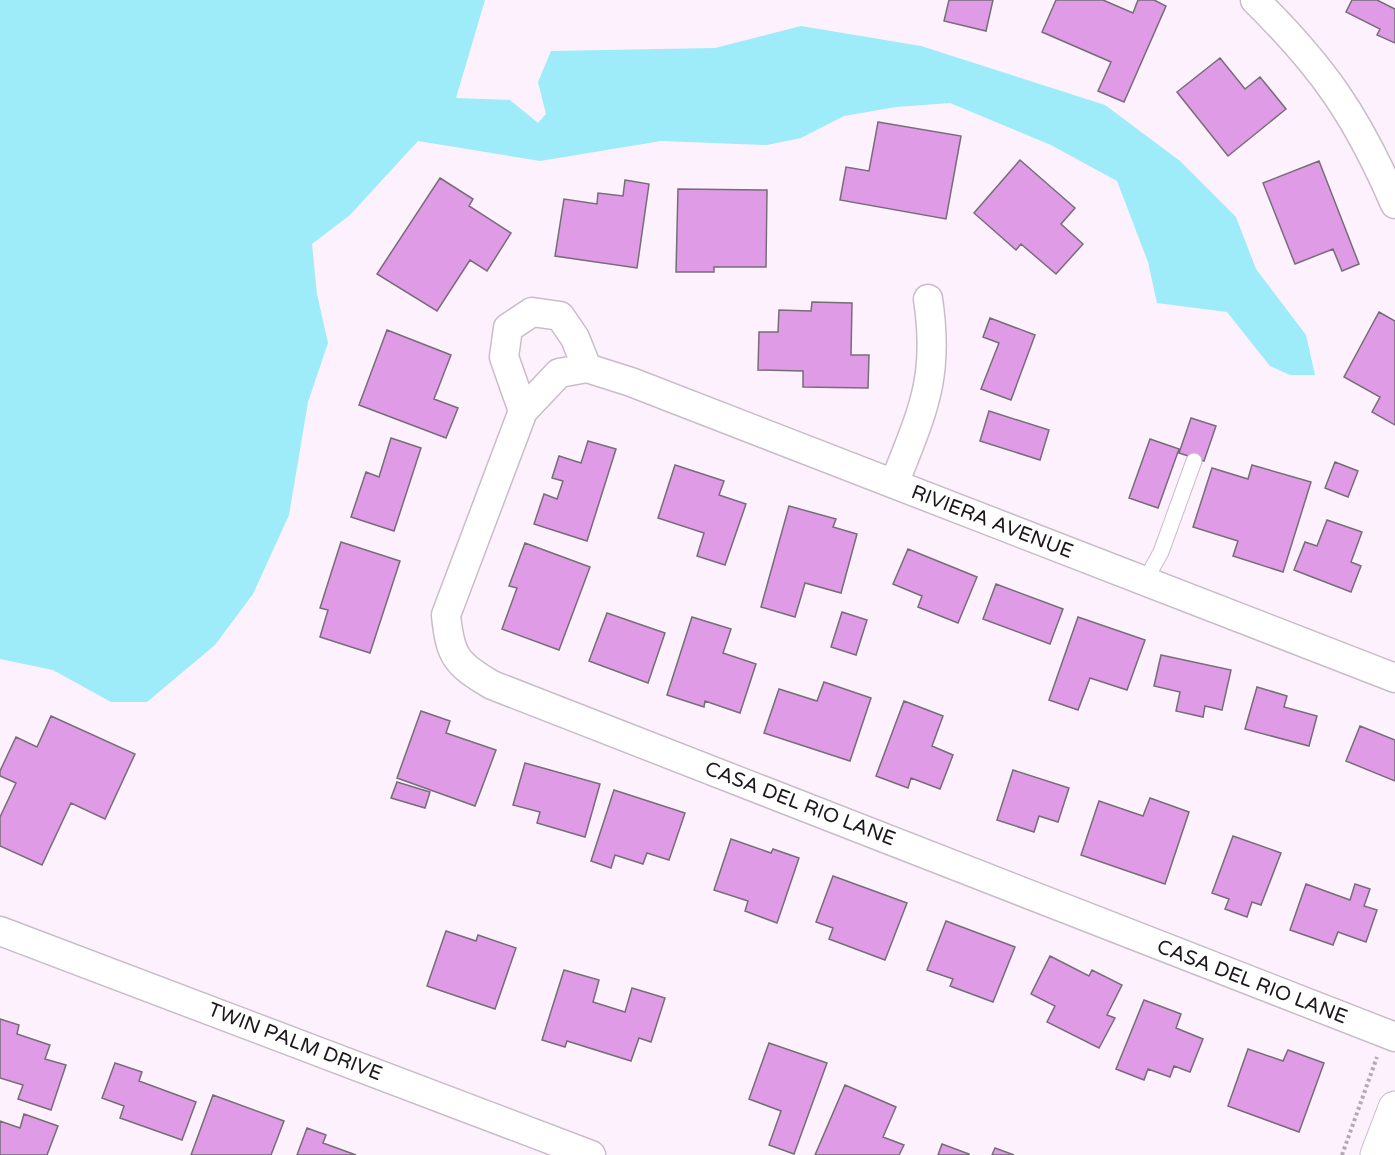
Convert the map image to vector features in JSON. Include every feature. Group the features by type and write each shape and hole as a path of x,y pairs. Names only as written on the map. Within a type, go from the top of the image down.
{"main road":[{"path":"1377,1155 1395,1108"}],"street":[{"path":"1255,0 1289,33 1338,92 1373,153 1395,204"},
{"path":"894,484 927,400 933,367 933,333 928,299"},
{"path":"523,411 504,357 508,328 532,312 560,316 575,338 587,368"},
{"name":"RIVIERA AVENUE","path":"523,411 559,373 587,368 631,382 1395,678"},
{"name":"CASA DEL RIO LANE","path":"523,411 446,615 448,644 465,669 492,685 1391,1035"},
{"name":"TWIN PALM DRIVE","path":"0,931 591,1155"}],"lane":[{"path":"1145,581 1161,552 1194,461"}],"path":[{"path":"1342,1155 1391,1035"}],"water":[{"path":"0,0 485,0 456,98 510,100 538,123 546,114 538,82 551,51 715,48 801,26 921,46 1105,105 1180,161 1236,217 1256,269 1306,335 1315,375 1290,375 1270,366 1227,312 1157,303 1148,262 1117,181 1051,145 950,103 896,107 844,116 801,138 767,145 661,141 540,161 418,141 350,215 312,244 317,294 328,343 308,402 289,515 253,594 215,645 147,702 111,702 53,670 0,659"}],"building":[{"path":"949,0 993,0 986,31 944,21"},
{"path":"1056,0 1103,0 1133,13 1138,0 1154,0 1166,6 1124,102 1098,91 1111,62 1042,32"},
{"path":"1352,0 1377,0 1395,9 1395,43 1377,35 1380,29 1346,12"},
{"path":"1220,58 1245,89 1260,77 1286,109 1228,156 1177,92"},
{"path":"878,122 961,136 946,219 840,200 846,167 869,171"},
{"path":"1020,160 1075,208 1061,224 1083,244 1056,274 1021,244 1016,250 974,213"},
{"path":"1319,161 1359,264 1342,271 1333,249 1295,264 1263,183"},
{"path":"440,178 473,199 469,206 511,233 487,271 470,260 437,311 377,274"},
{"path":"625,180 649,184 637,268 555,256 564,199 597,204 598,193 623,196"},
{"path":"678,189 767,190 766,267 714,267 714,272 676,272"},
{"path":"812,302 852,303 851,355 869,355 868,388 803,387 803,371 758,370 759,332 778,332 779,310 811,311"},
{"path":"1379,312 1395,321 1395,425 1372,412 1380,397 1344,377"},
{"path":"990,318 1035,335 1011,400 981,389 999,343 983,337"},
{"path":"387,330 451,355 434,399 458,408 446,438 359,405"},
{"path":"989,411 1049,430 1040,460 980,441"},
{"path":"1191,418 1216,426 1204,461 1179,453"},
{"path":"391,438 421,448 394,531 351,517 366,472 379,477"},
{"path":"1150,439 1179,449 1158,508 1129,498"},
{"path":"588,441 616,449 587,541 534,524 544,494 557,499 563,481 552,478 559,456 581,463"},
{"path":"1335,462 1358,471 1348,497 1325,488"},
{"path":"675,465 724,481 719,495 746,504 725,565 697,556 704,533 658,518"},
{"path":"1252,465 1311,482 1283,572 1233,556 1238,541 1193,527 1212,468 1248,479"},
{"path":"789,506 836,519 833,527 857,534 841,593 805,583 795,617 761,607"},
{"path":"1327,520 1362,532 1351,562 1361,566 1351,592 1294,570 1305,542 1317,546"},
{"path":"341,542 400,561 370,653 320,637 328,610 320,608"},
{"path":"525,543 590,567 559,650 502,629 517,588 509,586"},
{"path":"908,549 977,577 958,623 918,607 922,596 893,584"},
{"path":"996,584 1063,609 1050,644 983,619"},
{"path":"842,612 867,620 856,655 831,647"},
{"path":"607,613 665,633 648,683 589,661"},
{"path":"692,617 731,629 723,653 756,664 740,713 705,701 704,707 667,695"},
{"path":"1078,617 1145,640 1127,690 1090,678 1078,710 1049,700"},
{"path":"1161,655 1231,670 1222,710 1205,706 1203,717 1176,711 1180,692 1154,686"},
{"path":"824,682 871,698 850,761 764,733 779,689 817,701"},
{"path":"1257,687 1287,696 1284,707 1317,716 1309,746 1245,729"},
{"path":"904,701 943,716 932,746 953,755 940,789 911,778 908,788 876,776"},
{"path":"421,711 450,721 446,733 496,750 475,806 397,778"},
{"path":"51,716 135,754 105,819 71,803 42,865 0,846 0,817 16,783 0,776 0,771 16,737 37,747"},
{"path":"1360,726 1395,740 1395,781 1346,761"},
{"path":"525,763 600,784 585,837 537,823 540,812 513,805"},
{"path":"1013,770 1069,788 1058,822 1039,816 1034,832 997,820"},
{"path":"397,782 430,792 425,808 391,798"},
{"path":"614,790 685,813 669,860 647,853 643,864 615,855 611,868 591,861"},
{"path":"1150,798 1189,812 1165,884 1081,855 1099,801 1143,816"},
{"path":"1233,836 1281,853 1261,905 1252,902 1247,917 1225,909 1229,899 1212,893"},
{"path":"731,839 771,853 773,849 799,858 777,923 745,911 748,901 714,890"},
{"path":"833,876 907,903 885,960 829,939 833,928 816,922"},
{"path":"1306,884 1350,900 1355,884 1370,889 1364,906 1377,910 1366,942 1338,932 1333,945 1290,930"},
{"path":"946,921 1015,947 993,1002 950,986 953,979 927,970"},
{"path":"446,931 476,941 478,935 516,948 495,1009 427,986"},
{"path":"1050,956 1089,976 1092,970 1122,985 1107,1015 1115,1018 1099,1048 1047,1022 1055,1006 1031,994"},
{"path":"564,970 599,980 593,1002 625,1012 632,988 665,998 651,1042 639,1038 631,1061 567,1041 565,1047 542,1040"},
{"path":"1144,1000 1181,1014 1176,1028 1203,1039 1190,1072 1174,1066 1170,1077 1148,1069 1144,1080 1116,1069"},
{"path":"0,1019 19,1025 17,1034 50,1045 45,1059 66,1065 51,1110 18,1099 23,1085 0,1078"},
{"path":"769,1043 827,1063 794,1154 769,1145 781,1111 749,1099"},
{"path":"1248,1049 1283,1061 1288,1050 1324,1063 1299,1132 1228,1106"},
{"path":"115,1063 142,1072 139,1081 196,1102 182,1140 120,1118 124,1106 102,1098"},
{"path":"845,1085 896,1107 883,1137 904,1145 899,1155 815,1155"},
{"path":"213,1095 284,1121 271,1155 191,1155"},
{"path":"24,1114 58,1126 47,1155 0,1155 0,1121 20,1128"},
{"path":"307,1128 326,1135 323,1143 356,1155 297,1155"},
{"path":"942,1144 969,1154 969,1155 938,1155"},
{"path":"995,1148 1014,1155 992,1155"}]}
